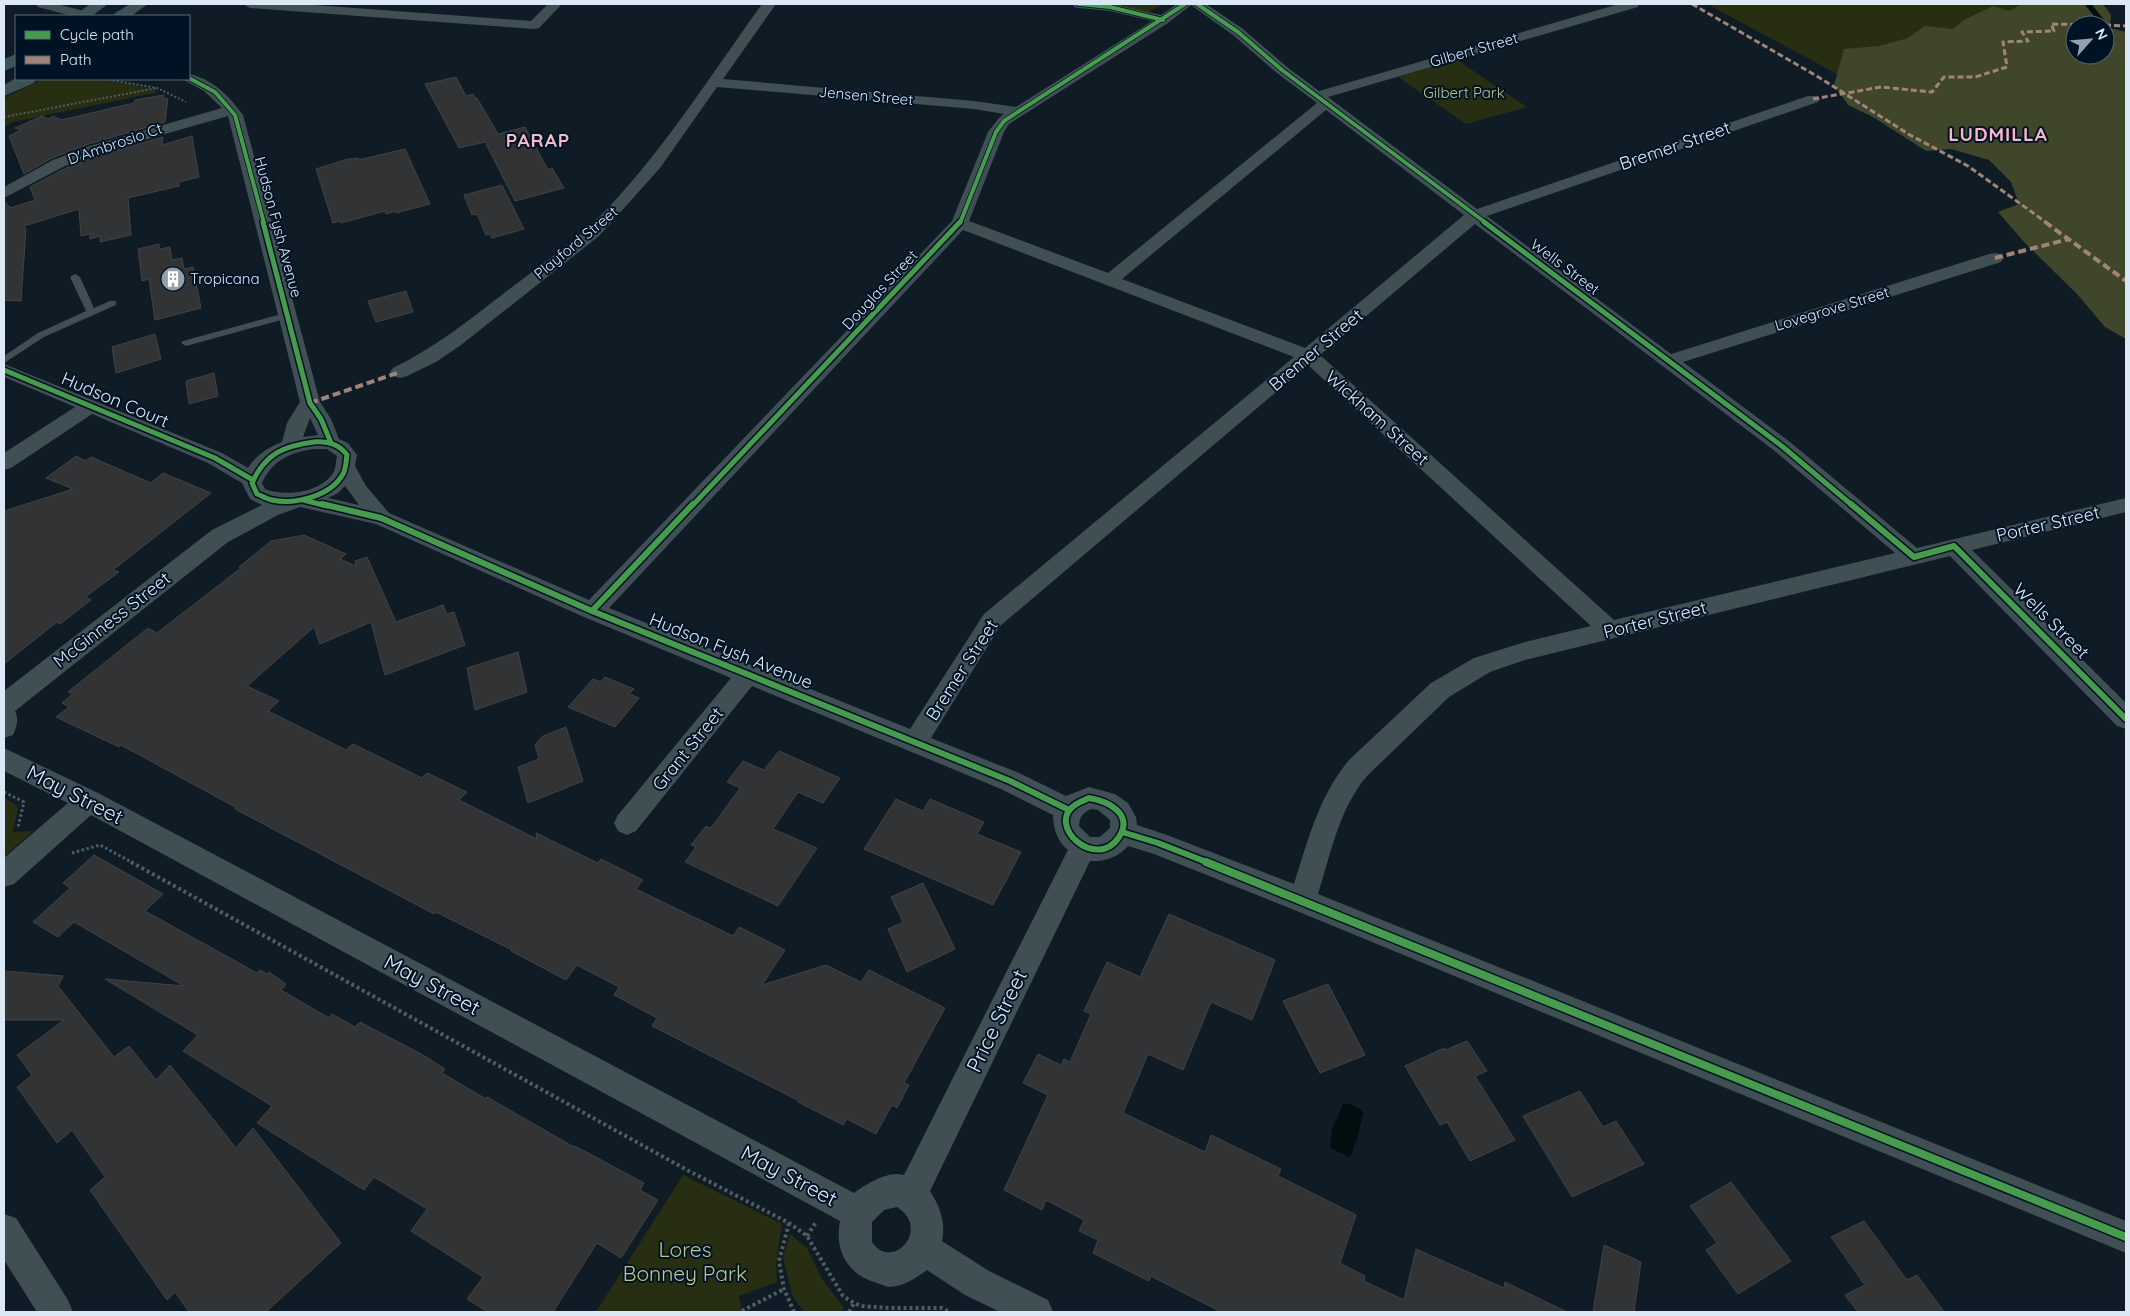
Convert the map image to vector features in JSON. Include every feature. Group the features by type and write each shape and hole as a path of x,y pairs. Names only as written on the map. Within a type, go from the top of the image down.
{"street":[{"path":"43,4 82,15"},
{"path":"86,15 100,4"},
{"path":"124,15 140,4"},
{"path":"250,4 341,7 534,26 555,4"},
{"name":"Playford Street","path":"400,372 429,358 454,341 593,232 632,192 654,165 769,4"},
{"path":"1079,4 1110,7 1163,20"},
{"name":"Douglas Street","path":"592,611 960,224 999,125 1185,4"},
{"name":"Wells Street","path":"1197,4 1238,32 1264,57 1320,100 1783,447 1914,557"},
{"name":"Gilbert Street","path":"1110,280 1320,100 1633,4"},
{"path":"4,66 15,60"},
{"name":"Hudson Fysh Avenue","path":"190,78 212,89 221,97 232,110 239,128 310,403 321,419 331,443"},
{"path":"4,91 26,80"},
{"name":"Jensen Street","path":"713,82 974,105 1018,112"},
{"name":"Bremer Street","path":"916,742 966,658 992,620 1475,215 1813,99"},
{"name":"D'Ambrosio Ct","path":"4,193 59,163 96,148 232,110"},
{"name":"Wickham Street","path":"960,224 1309,356 1610,630"},
{"name":"Lovegrove Street","path":"1668,361 1995,258"},
{"name":"Hudson Court","path":"4,370 215,458 253,483 256,493 268,501 295,501"},
{"path":"220,536 227,524 248,502 258,468 284,449 300,416 310,403"},
{"path":"4,463 90,406"},
{"path":"215,458 284,449 314,442 331,443 344,450 347,455 346,468 358,490 381,518"},
{"path":"220,536 243,526 258,515 330,487 346,468"},
{"name":"Hudson Fysh Avenue","path":"295,501 381,518 592,611 1038,793 1069,810"},
{"name":"Porter Street","path":"1302,900 1331,812 1340,792 1358,768 1417,709 1440,690 1482,665 1525,651 2126,505"},
{"name":"McGinness Street","path":"4,705 220,536"},
{"name":"Wells Street","path":"1954,546 2126,719"},
{"name":"Grant Street","path":"627,824 748,674"},
{"path":"4,714 6,719 4,728"},
{"name":"May Street","path":"4,759 89,801 859,1214"},
{"path":"1089,798 1106,800 1119,810 1122,817 1122,832 1114,843 1107,847 1091,849 1083,847 1069,835 1066,827 1066,818 1069,810 1081,800 1089,798"},
{"path":"4,875 89,801"},
{"path":"1122,832 1158,843 1302,900 2126,1237"},
{"name":"Price Street","path":"911,1195 1083,847"},
{"path":"900,1190 911,1195 919,1202 927,1218 927,1236 922,1248 914,1259 903,1267 891,1270 878,1269 867,1263 859,1253 855,1227 859,1214 867,1203 877,1195 888,1191 900,1190"},
{"path":"4,1230 56,1312"},
{"path":"922,1248 977,1283 1036,1312"}],"lane":[{"path":"75,277 91,312"},
{"path":"4,360 41,335 112,303"},
{"path":"186,343 288,315"}],"path":[{"path":"111,80 157,88 186,102"},
{"path":"4,117 157,88"},
{"path":"4,792 24,802 17,827 34,824 66,838 68,854 100,845 687,1170 789,1223 807,1236 843,1296 854,1303 861,1306 889,1308 942,1308 949,1312"},
{"path":"789,1223 779,1261 784,1289 794,1312"},
{"path":"742,1311 784,1289"},
{"path":"849,1312 854,1303"}],"green space":[{"path":"1098,4 1165,4 1148,12"},
{"path":"1707,4 2034,4 1837,74"},
{"path":"2022,4 2103,4 2111,15 2065,15 2065,65 2115,65 2115,29 2126,32 2126,339 2105,327 2077,294 2024,242 1998,212 2019,204 2011,182 1989,160 1951,149 1926,151 1873,117 1848,105 1834,85 1844,49 1879,46 1908,38 1925,26 1953,29 1964,20 1993,6 2009,11"},
{"name":"Gilbert Park","path":"1457,60 1527,107 1466,124 1398,77"},
{"path":"41,80 97,80 131,84 159,92 13,122 4,127 4,98"},
{"path":"4,797 18,807 13,832 33,831 4,857"},
{"name":"Lores Bonney Park","path":"683,1175 782,1224 776,1264 777,1282 739,1296 742,1312 596,1312"},
{"path":"790,1234 807,1248 822,1279 844,1308 841,1312 804,1312 792,1295 783,1258"}],"shaded area":[{"path":"1343,1104 1354,1106 1363,1112 1358,1136 1350,1157 1330,1148 1332,1129"}],"building":[{"path":"456,77 466,96 473,94 477,98 498,134 525,127 548,170 552,168 564,188 515,201 485,142 459,148 425,84"},
{"path":"164,95 163,99 168,98 165,122 89,144 52,158 24,174 9,136 21,130 15,128 42,116 48,119 53,116 61,120 134,103 135,100"},
{"path":"192,136 199,177 179,182 179,186 128,198 131,235 100,242 100,236 90,239 90,234 81,236 79,209 24,226 26,229 21,301 4,300 4,200 10,208 35,200 30,187 66,168 103,154 163,137 162,145"},
{"path":"405,149 430,204 396,213 396,211 386,214 385,211 341,223 340,221 333,223 316,169 348,159 358,158 358,160"},
{"path":"502,185 524,229 492,238 490,234 486,235 477,214 472,215 464,195"},
{"name":"Tropicana","path":"159,244 160,249 170,247 172,260 182,258 184,269 193,267 201,308 155,320 149,279 142,281 138,249"},
{"path":"406,291 413,312 376,322 368,301"},
{"path":"155,334 161,359 116,373 112,347"},
{"path":"214,373 218,396 189,404 186,381"},
{"path":"76,456 86,461 91,457 151,483 163,473 211,493 113,570 119,572 85,597 91,600 60,624 57,622 4,664 4,511 73,489 46,478"},
{"path":"304,535 346,554 340,559 356,566 355,561 367,557 396,622 443,605 447,614 454,612 465,645 385,675 371,622 320,644 314,627 247,686 279,701 268,711 346,750 353,744 422,778 427,773 467,792 459,800 537,839 536,833 598,863 601,859 643,880 636,889 733,936 739,927 785,950 762,985 826,965 861,982 869,970 945,1008 904,1083 909,1085 897,1108 892,1105 876,1134 847,1119 843,1125 652,1026 657,1018 614,995 619,987 577,965 566,980 512,950 436,912 434,914 235,809 237,808 121,745 119,747 56,717 69,707 62,703 73,694 68,692 148,628 157,633 241,568 239,567 271,541"},
{"path":"518,652 527,692 475,710 467,668"},
{"path":"605,677 634,689 629,694 639,698 615,727 568,707 593,679 601,682"},
{"path":"566,727 583,781 528,803 518,767 539,759 535,745 543,736"},
{"path":"779,751 840,778 823,803 798,792 773,829 817,848 778,906 685,862 696,847 691,845 706,826 711,828 740,788 727,782 743,761 764,770"},
{"path":"896,799 923,811 930,799 984,822 977,834 1021,852 993,905 864,849"},
{"path":"94,855 163,894 145,911 257,973 260,970 267,974 269,972 286,984 281,990 329,1018 332,1014 355,1027 360,1022 423,1055 445,1069 442,1073 486,1099 487,1097 574,1147 644,1183 640,1190 658,1200 621,1258 597,1243 553,1312 488,1312 467,1299 483,1277 411,1231 427,1209 374,1177 364,1190 257,1123 272,1106 183,1051 198,1035 105,979 184,986 74,922 58,937 33,922 70,888 63,883"},
{"path":"923,883 955,949 907,972 888,929 903,922 891,897"},
{"path":"1169,914 1275,960 1252,1020 1211,1002 1183,1070 1148,1054 1123,1113 1205,1152 1211,1135 1281,1169 1278,1176 1356,1215 1340,1263 1365,1276 1364,1281 1404,1300 1416,1249 1504,1288 1505,1282 1567,1312 1221,1312 1151,1276 1149,1281 1093,1253 1098,1240 1079,1231 1084,1220 1046,1200 1042,1210 1004,1190 1048,1095 1023,1083 1038,1054 1061,1065 1064,1059 1070,1062 1091,1014 1084,1011 1107,962 1140,977"},
{"path":"4,971 63,976 58,986 114,1057 129,1046 156,1080 170,1065 236,1148 253,1128 341,1243 266,1312 189,1312 175,1292 167,1300 90,1190 105,1177 72,1130 57,1143 17,1087 32,1075 17,1055 64,1020 4,1020"},
{"path":"1328,984 1365,1055 1320,1073 1283,1001"},
{"path":"1467,1041 1487,1071 1475,1076 1515,1140 1470,1161 1447,1122 1440,1125 1405,1066 1444,1048 1445,1050"},
{"path":"1580,1091 1603,1127 1616,1121 1644,1164 1572,1197 1523,1116"},
{"path":"1731,1182 1791,1261 1738,1294 1706,1250 1717,1243 1690,1206"},
{"path":"1864,1221 1907,1280 1917,1275 1944,1312 1858,1312 1845,1295 1865,1285 1831,1237"},
{"path":"1604,1245 1641,1262 1634,1312 1593,1312"}],"waterway":[{"path":"2088,4 2097,15"}],"marked path":[{"path":"1692,4 1820,78 1910,135 1968,166 2126,281"},
{"path":"1813,99 1881,87 1932,92 1944,77 1975,77 2007,67 2003,42 2028,41 2022,32 2054,31 2051,24 2065,24"},
{"path":"2115,25 2126,26"},
{"path":"1995,258 2069,239"},
{"path":"310,403 400,372"}],"cycle path":[{"path":"1079,4 1110,7 1163,20"},
{"path":"592,611 960,223 996,132 1004,121 1185,4"},
{"path":"1197,4 1238,32 1282,70 1783,447 1914,557 1954,546 2126,719"},
{"path":"190,78 215,92 235,115 310,403 321,419 331,443"},
{"path":"4,370 215,458 253,480"},
{"path":"314,442 337,445 347,455 344,474 331,488 312,497 291,501 272,500 257,494 252,483 259,467 265,461 284,449 314,442"},
{"path":"303,500 381,518 592,611 1010,781 1069,810"},
{"path":"1089,798 1106,802 1119,811 1123,817 1122,832 1117,840 1104,848 1092,849 1080,845 1071,837 1066,826 1067,815 1074,805 1089,798"},
{"path":"1122,832 1158,843 1302,900 2126,1237"}],"place":[{"name":"Tropicana","path":"173,279"}],"district":[{"name":"LUDMILLA","path":"1998,134"},
{"name":"PARAP","path":"538,140"}]}
